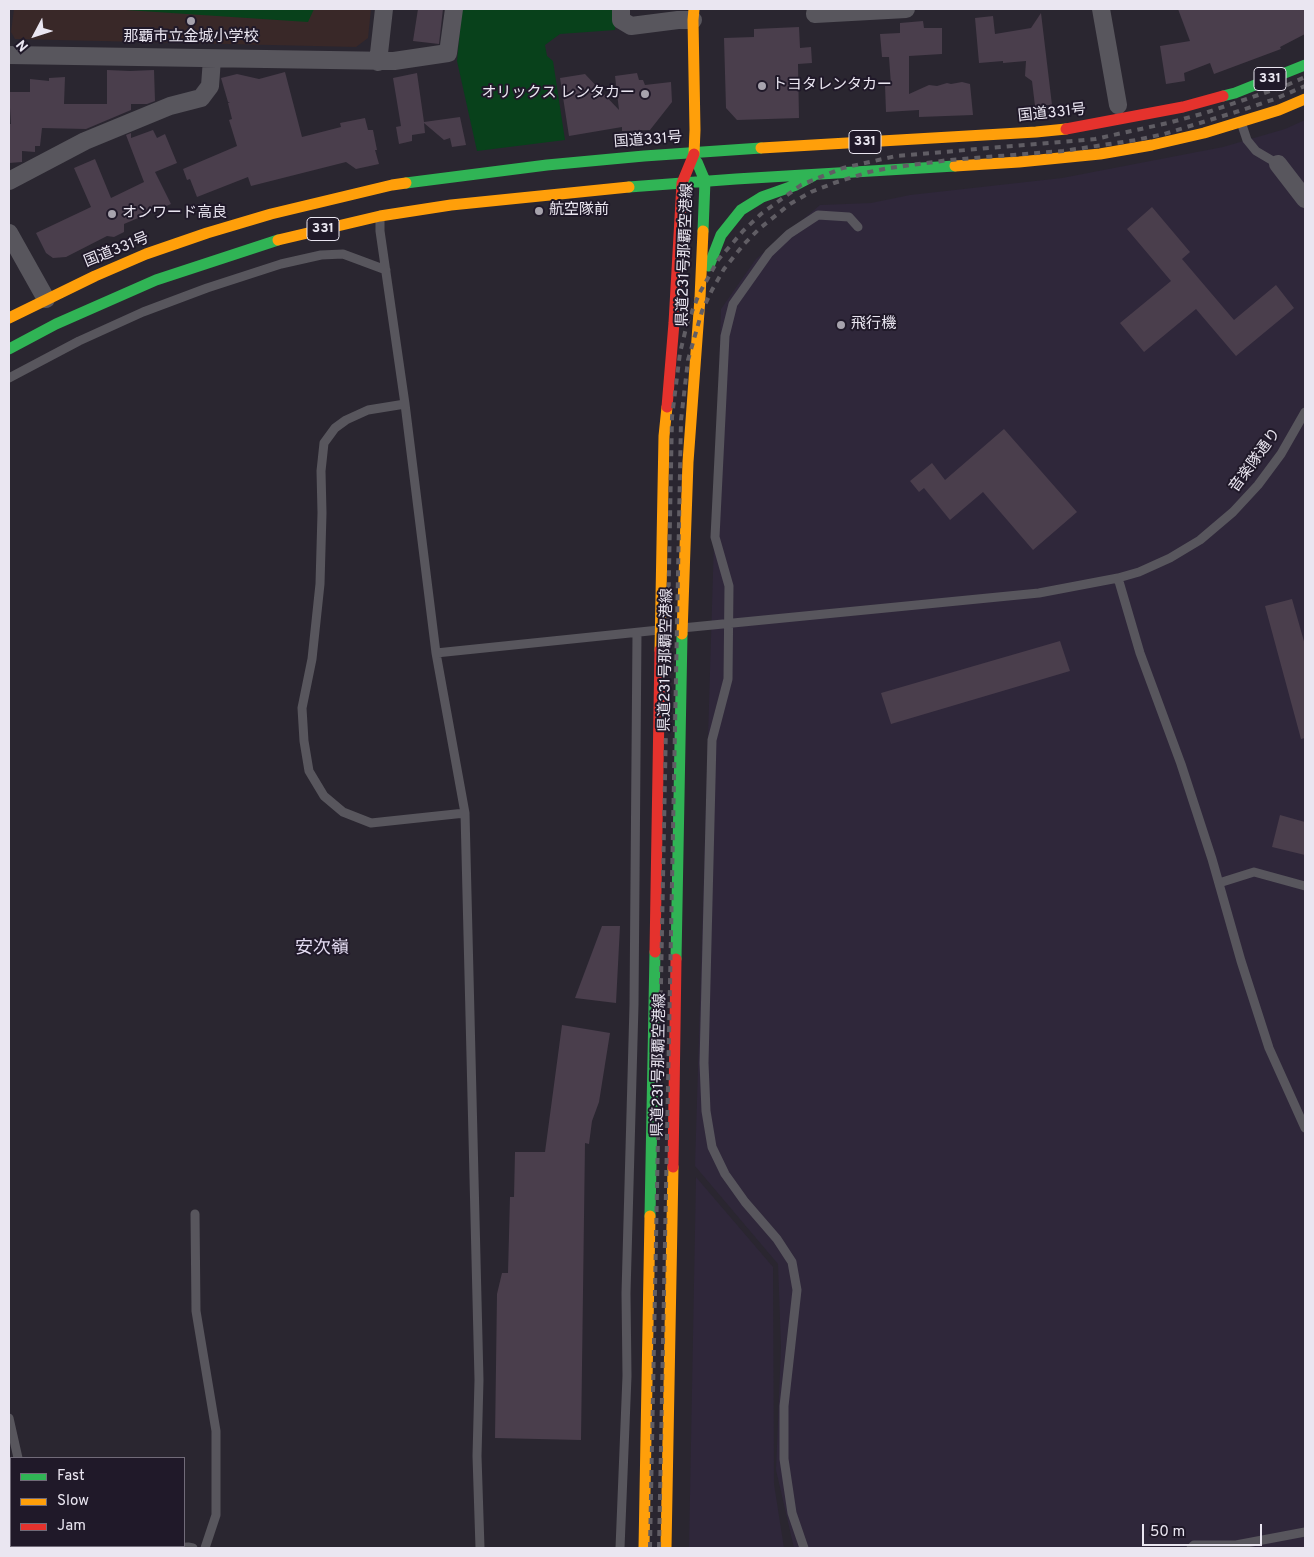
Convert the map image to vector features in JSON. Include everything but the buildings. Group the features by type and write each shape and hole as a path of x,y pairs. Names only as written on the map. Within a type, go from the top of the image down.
{"main road":[{"path":"694,14 694,153"},
{"name":"国道331号","path":"9,349 56,324 156,280 288,237 430,180 547,165 644,156 1036,132 1072,128 1183,108 1235,93 1305,65"},
{"path":"1235,93 1241,122"},
{"name":"国道331号","path":"9,318 95,276 146,254 271,214 376,203 451,205 551,194 705,181 1019,162 1100,154 1152,145 1241,122 1279,110 1305,99"},
{"name":"県道231号那覇空港線","path":"644,1548 671,629 688,462 700,298 705,181 694,153"},
{"name":"県道231号那覇空港線","path":"666,1548 671,629 664,436 674,323 682,183 694,153"},
{"path":"700,298 716,246 721,235 735,217 749,204 762,197 796,185 815,175"}],"street":[{"path":"378,62 384,9"},
{"path":"9,55 394,61 448,53 454,9"},
{"path":"621,9 621,20 631,26 678,20 694,14"},
{"path":"816,9 815,14 906,9"},
{"path":"1101,9 1118,105"},
{"path":"9,181 86,141 170,106 201,98 210,86 212,59"},
{"path":"1278,164 1305,179"},
{"path":"1278,164 1305,199"},
{"path":"9,233 46,299"}],"lane":[{"path":"1241,122 1247,140 1256,151 1278,164"},
{"path":"376,203 405,404 436,653 465,813 479,1380 477,1456 480,1548"},
{"path":"804,1548 792,1513 784,1459 784,1406 797,1290 792,1262 777,1239 745,1202 725,1174 712,1147 706,1111 704,1063 712,740 728,679 729,623 729,586 715,537 725,336 733,304 769,253 789,234 818,215 849,217 858,227"},
{"path":"9,378 79,340 143,312 207,288 282,264 321,255 343,254 386,270"},
{"path":"405,404 368,410 346,420 335,428 324,443 321,471 320,584 312,659 302,708 304,741 309,772 324,796 343,812 371,823 465,813"},
{"name":"音楽隊通り","path":"436,653 1039,593 1118,578 1139,572 1177,554 1200,540 1234,512 1258,485 1281,454 1305,412"},
{"path":"1118,578 1140,653 1181,764 1269,1048 1305,1128"},
{"path":"620,1548 627,1376 626,1293 634,1005 636,633"},
{"path":"1219,883 1254,872 1305,886"},
{"path":"195,1214 196,1311 216,1431 216,1515 205,1548"},
{"path":"9,1418 11,1439 18,1457"},
{"path":"1191,1548 1194,1545 1236,1544 1305,1532"},
{"path":"165,1548 194,1548"}],"shaded area":[{"name":"那覇市立金城小学校","path":"14,9 371,9 368,38 356,47 15,39 11,32"},
{"path":"1305,120 1305,1548 794,1548 776,1470 781,1347 778,1264 695,1166 721,309 756,259 820,205 871,203 910,195 1062,178 1223,147 1285,129"},
{"path":"696,1177 773,1267 774,1484 784,1548 689,1548"}],"green space":[{"path":"111,9 314,9 308,22"},
{"path":"462,9 616,9 615,30 560,34 545,45 547,56 553,61 565,140 477,151 457,61"}],"railway":[{"path":"650,1548 672,417 680,353 687,324 699,294 718,260 743,231 761,214 801,185 843,168 896,156 1095,139 1205,113 1285,86 1305,77"},
{"path":"659,1548 681,420 688,360 702,311 724,269 759,229 790,204 811,192 834,183 889,168 949,160 1063,151 1136,140 1164,134 1239,111 1275,99 1305,86"}],"traffic: fast":[{"path":"1223,96 1305,65"},
{"path":"406,183 547,165 761,148"},
{"path":"697,162 705,181 703,231"},
{"path":"629,187 955,166"},
{"path":"709,266 721,235 741,210 762,197 796,185 813,176"},
{"path":"9,349 56,324 156,280 278,240"},
{"path":"676,959 682,634"},
{"path":"650,1216 655,952"}],"traffic: slow":[{"path":"694,9 694,154"},
{"path":"955,166 1100,154 1152,145 1204,133 1279,110 1305,99"},
{"path":"761,148 1066,129"},
{"path":"9,318 95,276 146,254 207,233 271,214 406,183"},
{"path":"278,240 380,216 451,205 629,187"},
{"path":"682,634 688,462 703,231"},
{"path":"660,650 664,436 667,407"},
{"path":"666,1548 673,1167"},
{"path":"644,1548 650,1216"}],"traffic: jam":[{"path":"1066,129 1183,107 1223,96"},
{"path":"667,407 682,183 694,154"},
{"path":"655,952 660,650"},
{"path":"673,1167 676,959"}],"place":[{"name":"那覇市立金城小学校","path":"191,21"},
{"name":"トヨタレンタカー","path":"762,86"},
{"name":"オリックス レンタカー","path":"645,94"},
{"name":"航空隊前","path":"539,211"},
{"name":"オンワード高良","path":"112,214"},
{"name":"飛行機","path":"841,325"}],"district":[{"name":"安次嶺","path":"322,949"}]}
